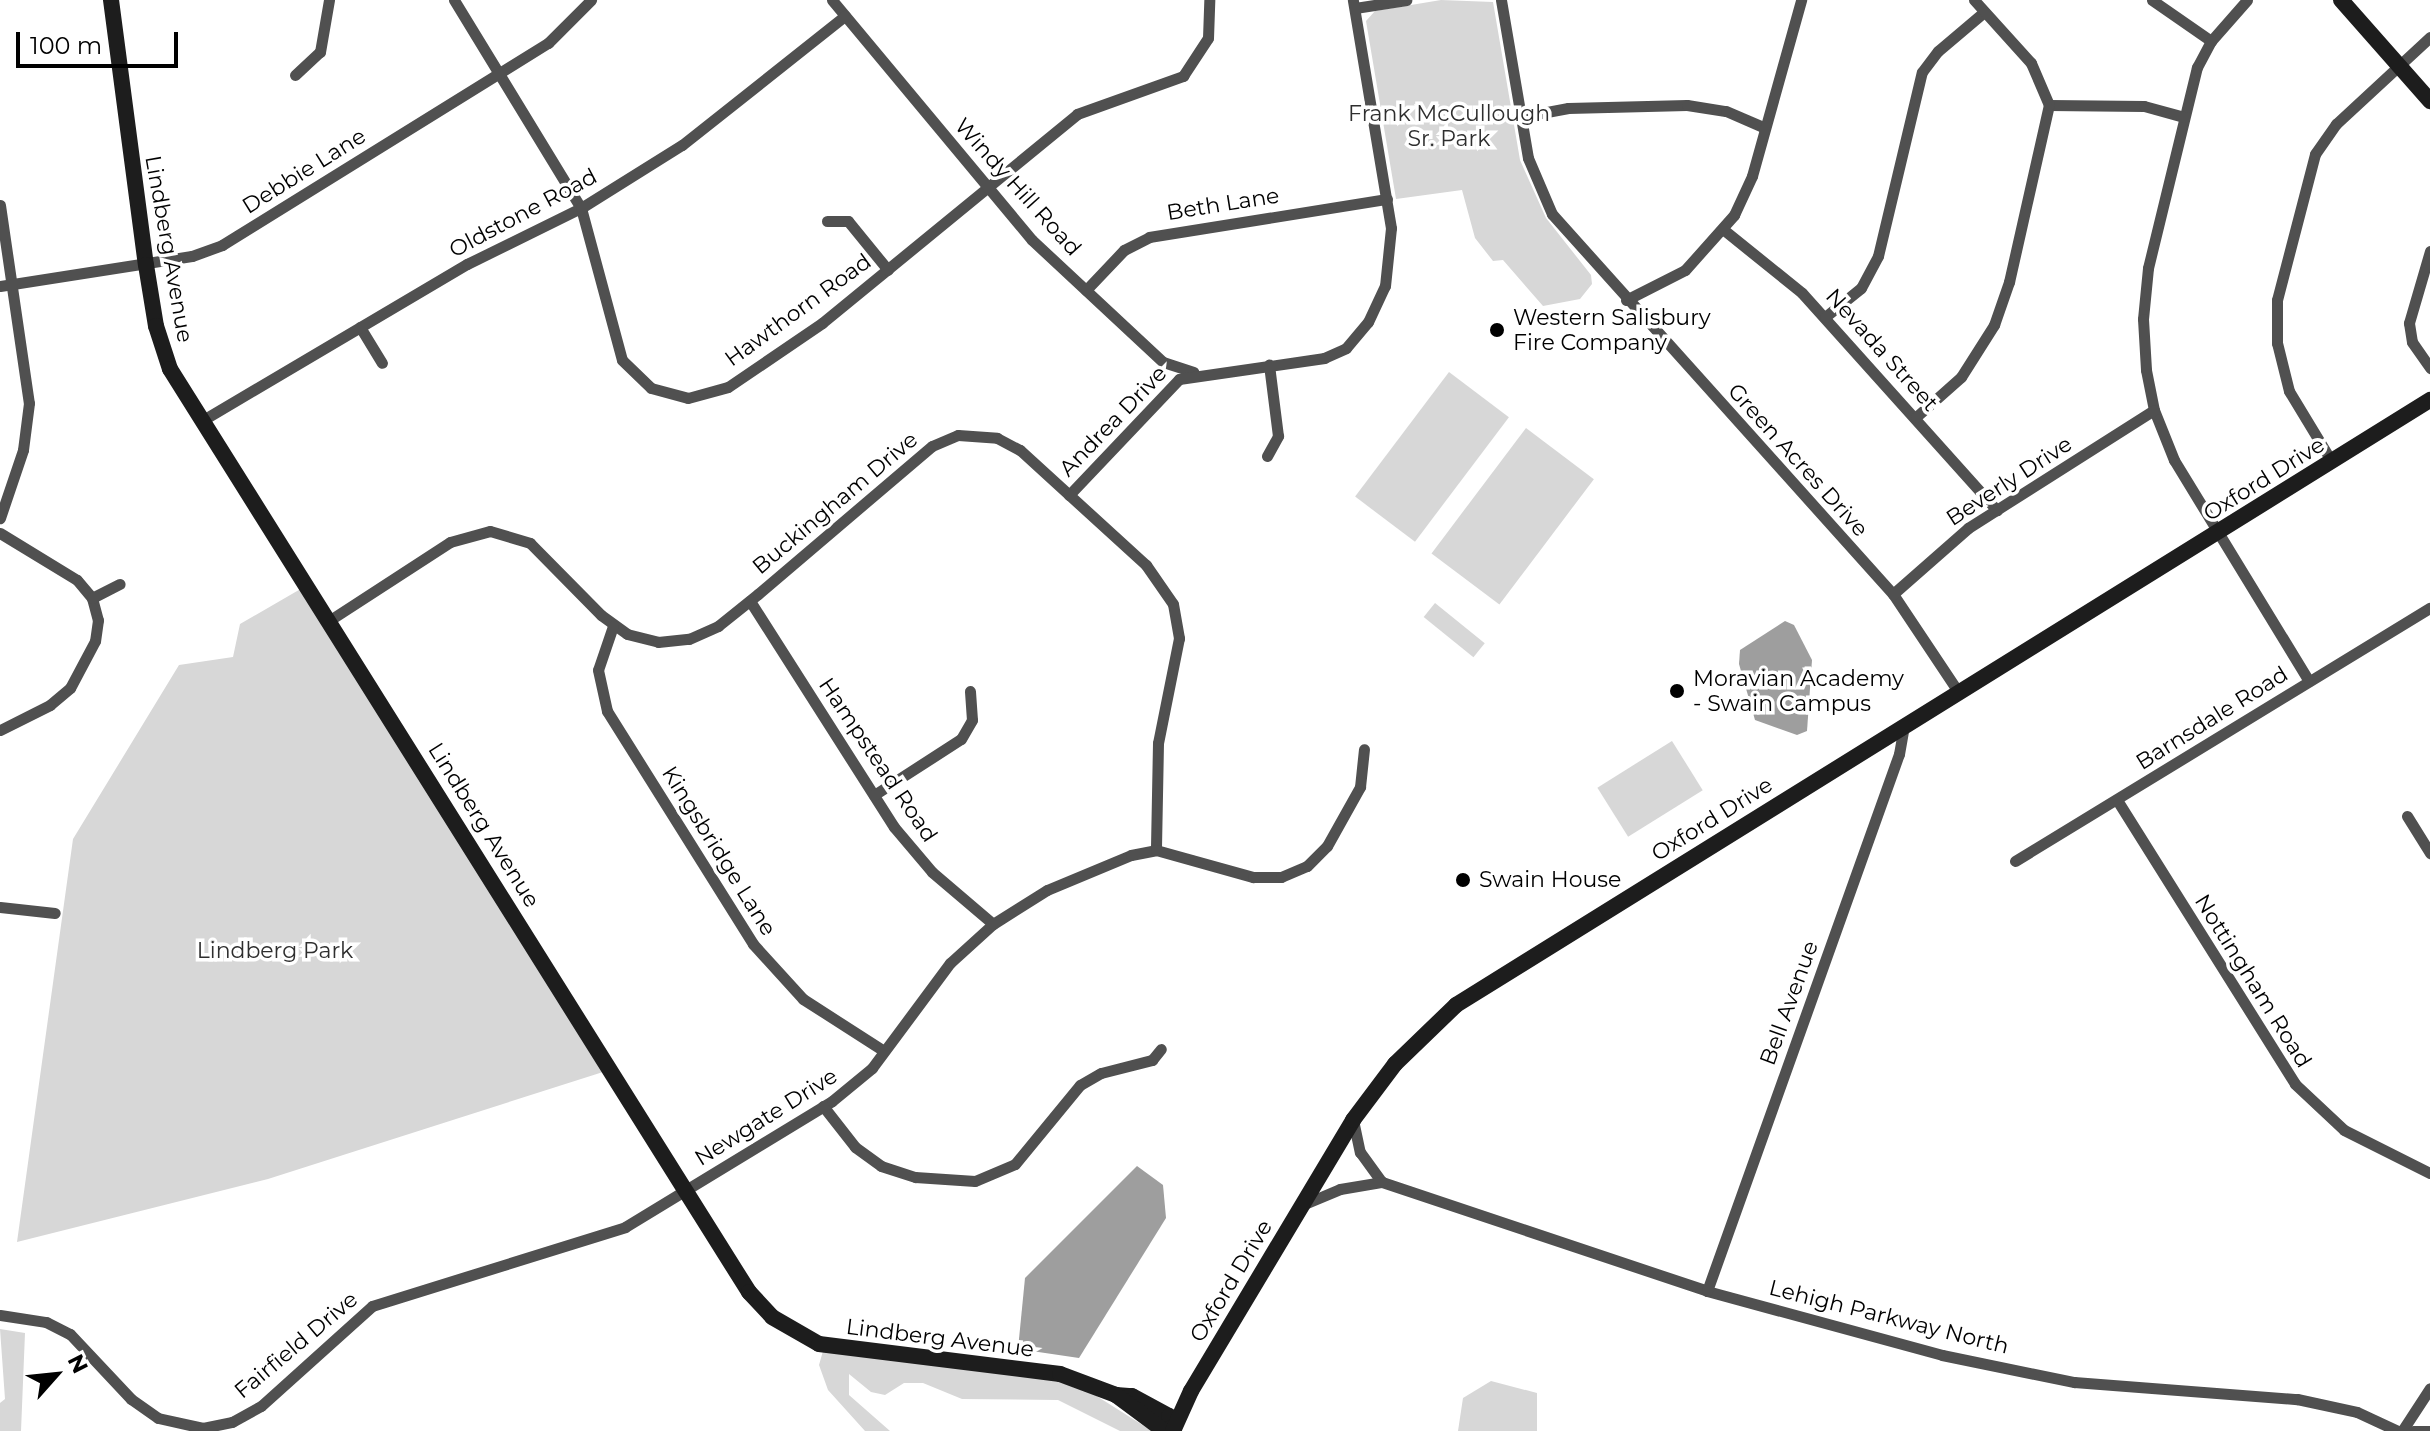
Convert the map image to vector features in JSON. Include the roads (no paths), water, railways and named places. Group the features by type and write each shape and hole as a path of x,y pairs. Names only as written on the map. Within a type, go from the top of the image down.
{"street":[{"name":"Lindberg Avenue","path":"111,0 146,265 163,351 203,420 749,1292 795,1332 839,1349 1060,1374 1116,1395 1132,1396 1169,1416 1175,1430"},
{"path":"295,75 320,52 329,0"},
{"name":"Hawthorn Road","path":"454,0 581,208 622,360 640,381 675,397 704,396 728,387 822,323 1077,114 1183,76 1208,38 1209,0"},
{"name":"Debbie Lane","path":"0,286 146,265 222,245 557,36 591,0"},
{"name":"Windy Hill Road","path":"832,0 986,188 1086,290 1163,362 1197,373"},
{"path":"1354,4 1406,0"},
{"name":"Green Acres Drive","path":"1501,0 1520,117 1534,177 1552,214 1893,594 1959,693"},
{"path":"1626,300 1685,270 1724,230 1745,193 1801,0"},
{"path":"1916,417 1961,377 1994,325 2009,282 2049,105 2031,63 1974,0"},
{"path":"2152,0 2211,41"},
{"path":"2247,0 2211,41 2197,67 2144,299 2144,340 2154,410 2174,460 2309,681"},
{"path":"2341,0 2430,101"},
{"name":"Andrea Drive","path":"1069,495 1170,385 1197,373 1335,355 1368,322 1390,267 1387,199 1354,4"},
{"path":"1825,317 1861,288 1878,256 1922,72 1938,51 1984,12"},
{"name":"Oldstone Road","path":"203,420 467,264 581,208 704,130 845,16"},
{"path":"2332,462 2285,379 2277,343 2277,300 2315,154 2336,124 2430,37"},
{"path":"1520,117 1568,108 1687,105 1726,111 1763,127"},
{"path":"2049,105 2144,106 2184,117"},
{"name":"Beth Lane","path":"1086,290 1124,250 1149,237 1387,199"},
{"path":"0,205 14,284 29,403 23,450 0,518"},
{"path":"827,221 848,221 888,270"},
{"name":"Nevada Street","path":"1724,230 1778,270 1825,317 1997,510"},
{"path":"2430,251 2409,323 2412,342 2430,368"},
{"path":"360,327 382,363"},
{"path":"1267,456 1278,436 1269,365"},
{"name":"Oxford Drive","path":"1175,1430 1353,1120 1414,1043 1479,989 2430,400"},
{"name":"Beverly Drive","path":"1893,594 1941,549 2154,410"},
{"name":"Buckingham Drive","path":"330,620 450,542 490,531 518,537 541,551 613,626 658,642 689,639 718,626 750,601 945,439 971,434 1009,443 1156,574 1178,620 1178,655 1156,764 1156,850"},
{"path":"0,533 77,580 92,598 98,630 75,680 50,705 0,730"},
{"path":"92,598 120,584"},
{"name":"Hampstead Road","path":"750,601 874,795 932,872 993,924"},
{"name":"Barnsdale Road","path":"2015,861 2430,608"},
{"name":"Kingsbridge Lane","path":"613,626 598,670 607,711 753,944 803,999 884,1051"},
{"path":"874,795 961,739 974,712 970,691"},
{"name":"Bell Avenue","path":"1707,1291 1894,769 1904,727"},
{"path":"1156,850 1253,877 1295,872 1327,846 1354,799 1366,771 1364,749"},
{"name":"Nottingham Road","path":"2117,800 2295,1084 2344,1130 2430,1173"},
{"path":"2407,816 2430,853"},
{"name":"Newgate Drive","path":"686,1190 823,1106 861,1079 940,974 993,924 1067,880 1156,850"},
{"path":"0,907 55,913"},
{"path":"823,1106 855,1147 881,1166 915,1177 975,1181 1015,1164 1080,1085 1101,1073 1152,1060 1161,1049"},
{"path":"1353,1120 1360,1152 1382,1182"},
{"name":"Lehigh Parkway North","path":"1302,1205 1340,1189 1382,1182 1707,1291 1942,1355 2074,1382 2297,1399 2357,1412 2400,1431"},
{"name":"Fairfield Drive","path":"0,1315 46,1322 70,1334 131,1399 158,1418 215,1429 261,1406 372,1306 606,1236 686,1190"},
{"path":"2400,1431 2430,1388"},
{"path":"2413,1431 2429,1431"}],"place":[{"name":"Western Salisbury Fire Company","path":"1497,330"},
{"name":"Moravian Academy - Swain Campus","path":"1677,691"},
{"name":"Swain House","path":"1463,880"}],"park label":[{"name":"Frank McCullough Sr. Park","path":"1449,126"},
{"name":"Lindberg Park","path":"275,951"}]}
